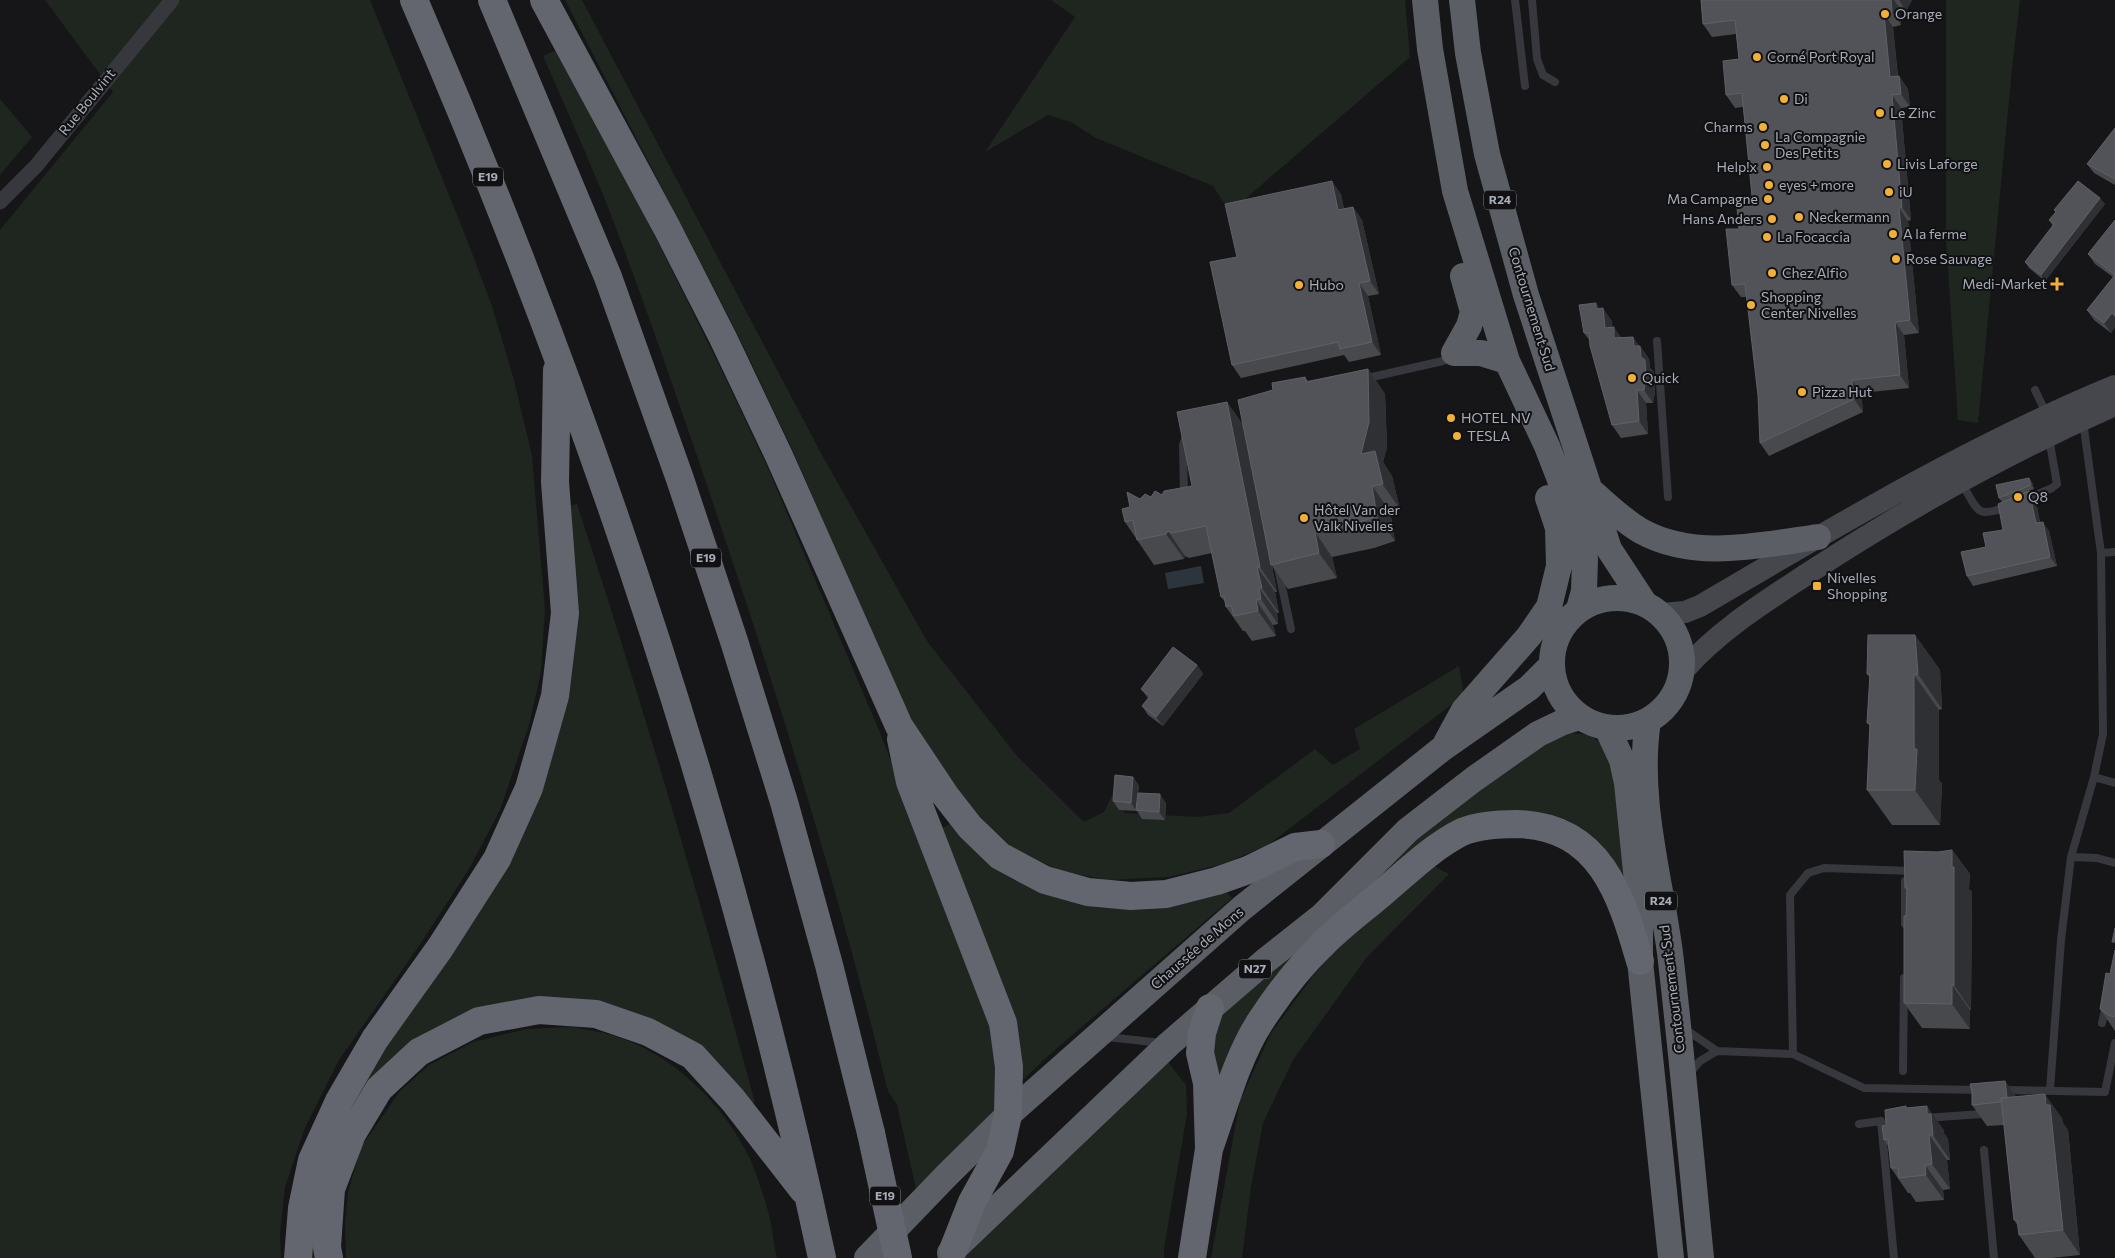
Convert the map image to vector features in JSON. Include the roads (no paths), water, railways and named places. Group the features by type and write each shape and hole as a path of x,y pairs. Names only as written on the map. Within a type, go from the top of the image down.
{"highway":[{"name":"E19","path":"414,0 477,150 557,356 600,471 665,669 757,985 822,1258"},
{"name":"E19","path":"492,0 608,277 683,488 734,641 784,802 830,964 871,1133 898,1258"},
{"path":"544,0 663,219 723,338 779,456 898,726 945,795 970,827 1000,856 1045,880 1088,892 1131,896 1166,894 1217,881 1248,870 1295,847 1321,844"},
{"path":"1425,0 1430,49 1455,191 1507,361 1547,446 1585,559 1584,591 1579,609"},
{"name":"Contournement Sud","path":"1462,0 1468,53 1487,154 1526,295 1609,549 1653,609"},
{"path":"1454,353 1470,326 1473,312 1458,256 1455,191"},
{"path":"1454,353 1481,353 1507,361"},
{"path":"298,1258 302,1208 312,1160 339,1101 375,1040 440,948 497,859 529,788 555,696 565,613 555,482 557,356"},
{"path":"1443,748 1464,710 1529,636 1549,607 1559,566 1558,528 1538,465 1512,406 1507,361"},
{"path":"1590,490 1614,511 1642,531 1672,543 1722,549 1818,537"},
{"name":"R24","path":"1623,598 1653,609 1676,634 1682,658 1683,671 1673,698 1662,711 1648,721 1628,728 1607,728 1592,724 1579,717 1564,703 1555,686 1551,666 1552,650 1558,634 1567,620 1579,609 1600,599 1623,598"},
{"name":"Chaussée de Mons","path":"867,1258 1008,1115 1242,908 1443,748 1529,688 1551,666"},
{"name":"N27","path":"949,1254 1169,1044 1265,961 1322,916 1408,830 1436,807 1538,734 1563,722 1579,717"},
{"name":"Contournement Sud","path":"1648,721 1644,758 1652,846 1669,952 1701,1258"},
{"path":"898,726 910,782 1003,1024 1009,1067 1008,1115 1000,1151 972,1202 949,1254"},
{"name":"Contournement Sud","path":"1607,728 1622,760 1627,783 1640,911 1640,961 1671,1258"},
{"path":"1209,1149 1247,1048 1259,1024 1288,984 1321,945 1434,850 1463,832 1496,824 1533,825 1564,835 1591,852 1606,872 1626,914 1640,961"},
{"path":"1192,1258 1209,1149 1207,1083 1200,1053 1202,1034 1210,1008"},
{"path":"329,1258 327,1247 331,1189 352,1134 379,1089 419,1052 479,1021 538,1010 596,1014 648,1032 693,1056 733,1100 809,1198"}],"main road":[{"path":"1653,609 1685,612 1700,606 1818,537 1996,440 2048,426 2082,410 2115,386"},
{"path":"2082,410 2115,405"},
{"path":"1683,671 1716,637 1770,598 1854,543 1960,482 1999,462 2048,426"}],"street":[{"name":"Rue Boulvint","path":"0,202 36,166 172,0"}],"lane":[{"path":"1515,0 1525,86"},
{"path":"1532,0 1537,59 1543,75 1556,82"},
{"path":"1657,341 1668,497"},
{"path":"1352,382 1443,361 1454,353"},
{"path":"1960,482 1979,510 1984,513 1990,513 2052,488 2056,484 2048,426 2035,390"},
{"path":"2050,1090 2061,940 2071,857 2094,778 2103,734 2101,553 2082,410"},
{"path":"1176,498 1185,496 1183,445 1188,431"},
{"path":"2101,553 2115,552"},
{"path":"1277,563 1292,629"},
{"path":"2094,778 2115,783"},
{"path":"2071,857 2097,858 2115,863"},
{"path":"1794,1054 1790,895 1808,873 1824,868 1922,871"},
{"path":"1905,937 1906,870"},
{"path":"1903,1071 1904,966"},
{"path":"2102,1023 2108,996"},
{"path":"1677,1023 1717,1051 1794,1054 1864,1088 2105,1092 2115,1042"},
{"path":"1097,1036 1169,1044"},
{"path":"1683,1080 1700,1061 1717,1051"},
{"path":"1918,1119 1982,1114"},
{"path":"1859,1124 1890,1120"},
{"path":"1881,1121 1894,1258"},
{"path":"1984,1150 1994,1258"}],"place":[{"name":"Orange","path":"1885,14"},
{"name":"Corné Port Royal","path":"1757,57"},
{"name":"Di","path":"1784,99"},
{"name":"Le Zinc","path":"1880,113"},
{"name":"Charms","path":"1763,127"},
{"name":"La Compagnie Des Petits","path":"1765,145"},
{"name":"Livis Laforge","path":"1887,164"},
{"name":"Help!x","path":"1767,167"},
{"name":"eyes + more","path":"1769,185"},
{"name":"iU","path":"1889,192"},
{"name":"Ma Campagne","path":"1768,199"},
{"name":"Neckermann","path":"1799,217"},
{"name":"Hans Anders","path":"1772,219"},
{"name":"A la ferme","path":"1893,234"},
{"name":"La Focaccia","path":"1767,237"},
{"name":"Rose Sauvage","path":"1896,259"},
{"name":"Chez Alfio","path":"1772,273"},
{"name":"Medi-Market","path":"2057,284"},
{"name":"Hubo","path":"1299,285"},
{"name":"Shopping Center Nivelles","path":"1751,305"},
{"name":"Quick","path":"1632,378"},
{"name":"Pizza Hut","path":"1802,392"},
{"name":"HOTEL NV","path":"1451,418"},
{"name":"TESLA","path":"1457,436"},
{"name":"Q8","path":"2018,497"},
{"name":"Hôtel Van der Valk Nivelles","path":"1304,518"},
{"name":"Nivelles Shopping","path":"1817,586"}]}
